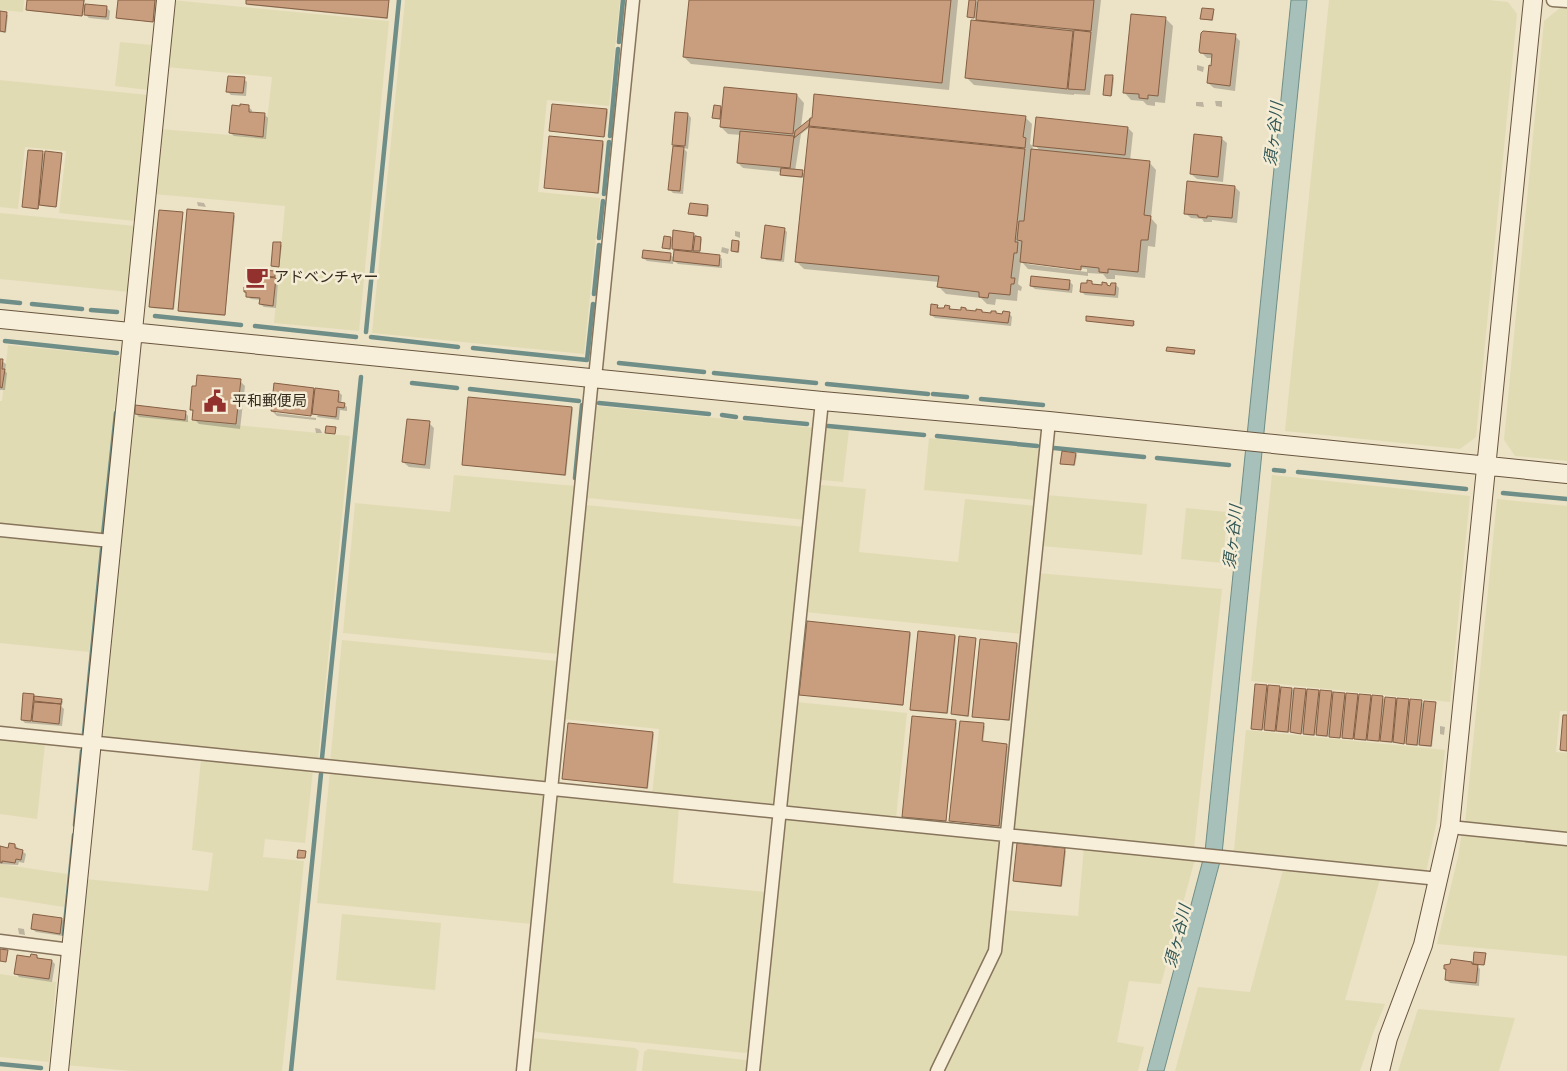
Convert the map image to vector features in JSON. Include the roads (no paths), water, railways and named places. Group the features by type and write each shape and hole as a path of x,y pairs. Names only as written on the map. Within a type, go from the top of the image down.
{"street":[{"path":"59,1071 166,0"},
{"path":"523,1071 633,0"},
{"path":"1380,1071 1388,1038 1423,945 1450,827 1533,0"},
{"path":"1553,0 1567,1"},
{"path":"0,319 822,401 1049,421 1567,474"},
{"path":"753,1071 822,401"},
{"path":"937,1071 995,951 1049,421"},
{"path":"0,530 111,541"},
{"path":"0,733 1439,878"},
{"path":"1450,827 1567,839"},
{"path":"0,940 71,950"}],"water":[{"path":"1291,0 1307,0 1222,854 1164,1071 1147,1071 1205,852"}],"waterway":[{"path":"366,332 399,0"},
{"path":"619,42 623,0"},
{"path":"610,136 618,49"},
{"path":"604,194 609,142"},
{"path":"599,238 603,201"},
{"path":"594,294 599,245"},
{"path":"0,301 20,303"},
{"path":"32,304 82,309"},
{"path":"473,348 587,360 593,304"},
{"path":"91,310 117,312"},
{"path":"155,316 241,325"},
{"path":"255,326 356,337"},
{"path":"371,337 458,347"},
{"path":"5,341 117,353"},
{"path":"619,363 704,372"},
{"path":"714,373 816,383"},
{"path":"322,758 361,377"},
{"path":"412,383 457,388"},
{"path":"827,384 928,394"},
{"path":"470,389 579,401"},
{"path":"933,394 967,397"},
{"path":"981,399 1043,405"},
{"path":"599,403 709,414"},
{"path":"575,478 582,405"},
{"path":"103,535 116,413"},
{"path":"722,415 736,417"},
{"path":"745,418 807,424"},
{"path":"828,426 924,435"},
{"path":"937,436 1037,446"},
{"path":"1054,448 1144,457"},
{"path":"1157,458 1229,465"},
{"path":"1274,470 1284,471"},
{"path":"1298,472 1466,489"},
{"path":"1503,493 1567,499"},
{"path":"84,733 102,549"},
{"path":"75,825 82,751"},
{"path":"291,1071 321,774"},
{"path":"64,934 74,835"},
{"path":"0,1064 41,1068"}],"place":[{"name":"アドベンチャー","path":"257,277"},
{"name":"平和郵便局","path":"215,401"}],"water label":[{"name":"須ヶ谷川","path":"1273,134"},
{"name":"須ヶ谷川","path":"1232,537"},
{"name":"須ヶ谷川","path":"1177,936"}]}
